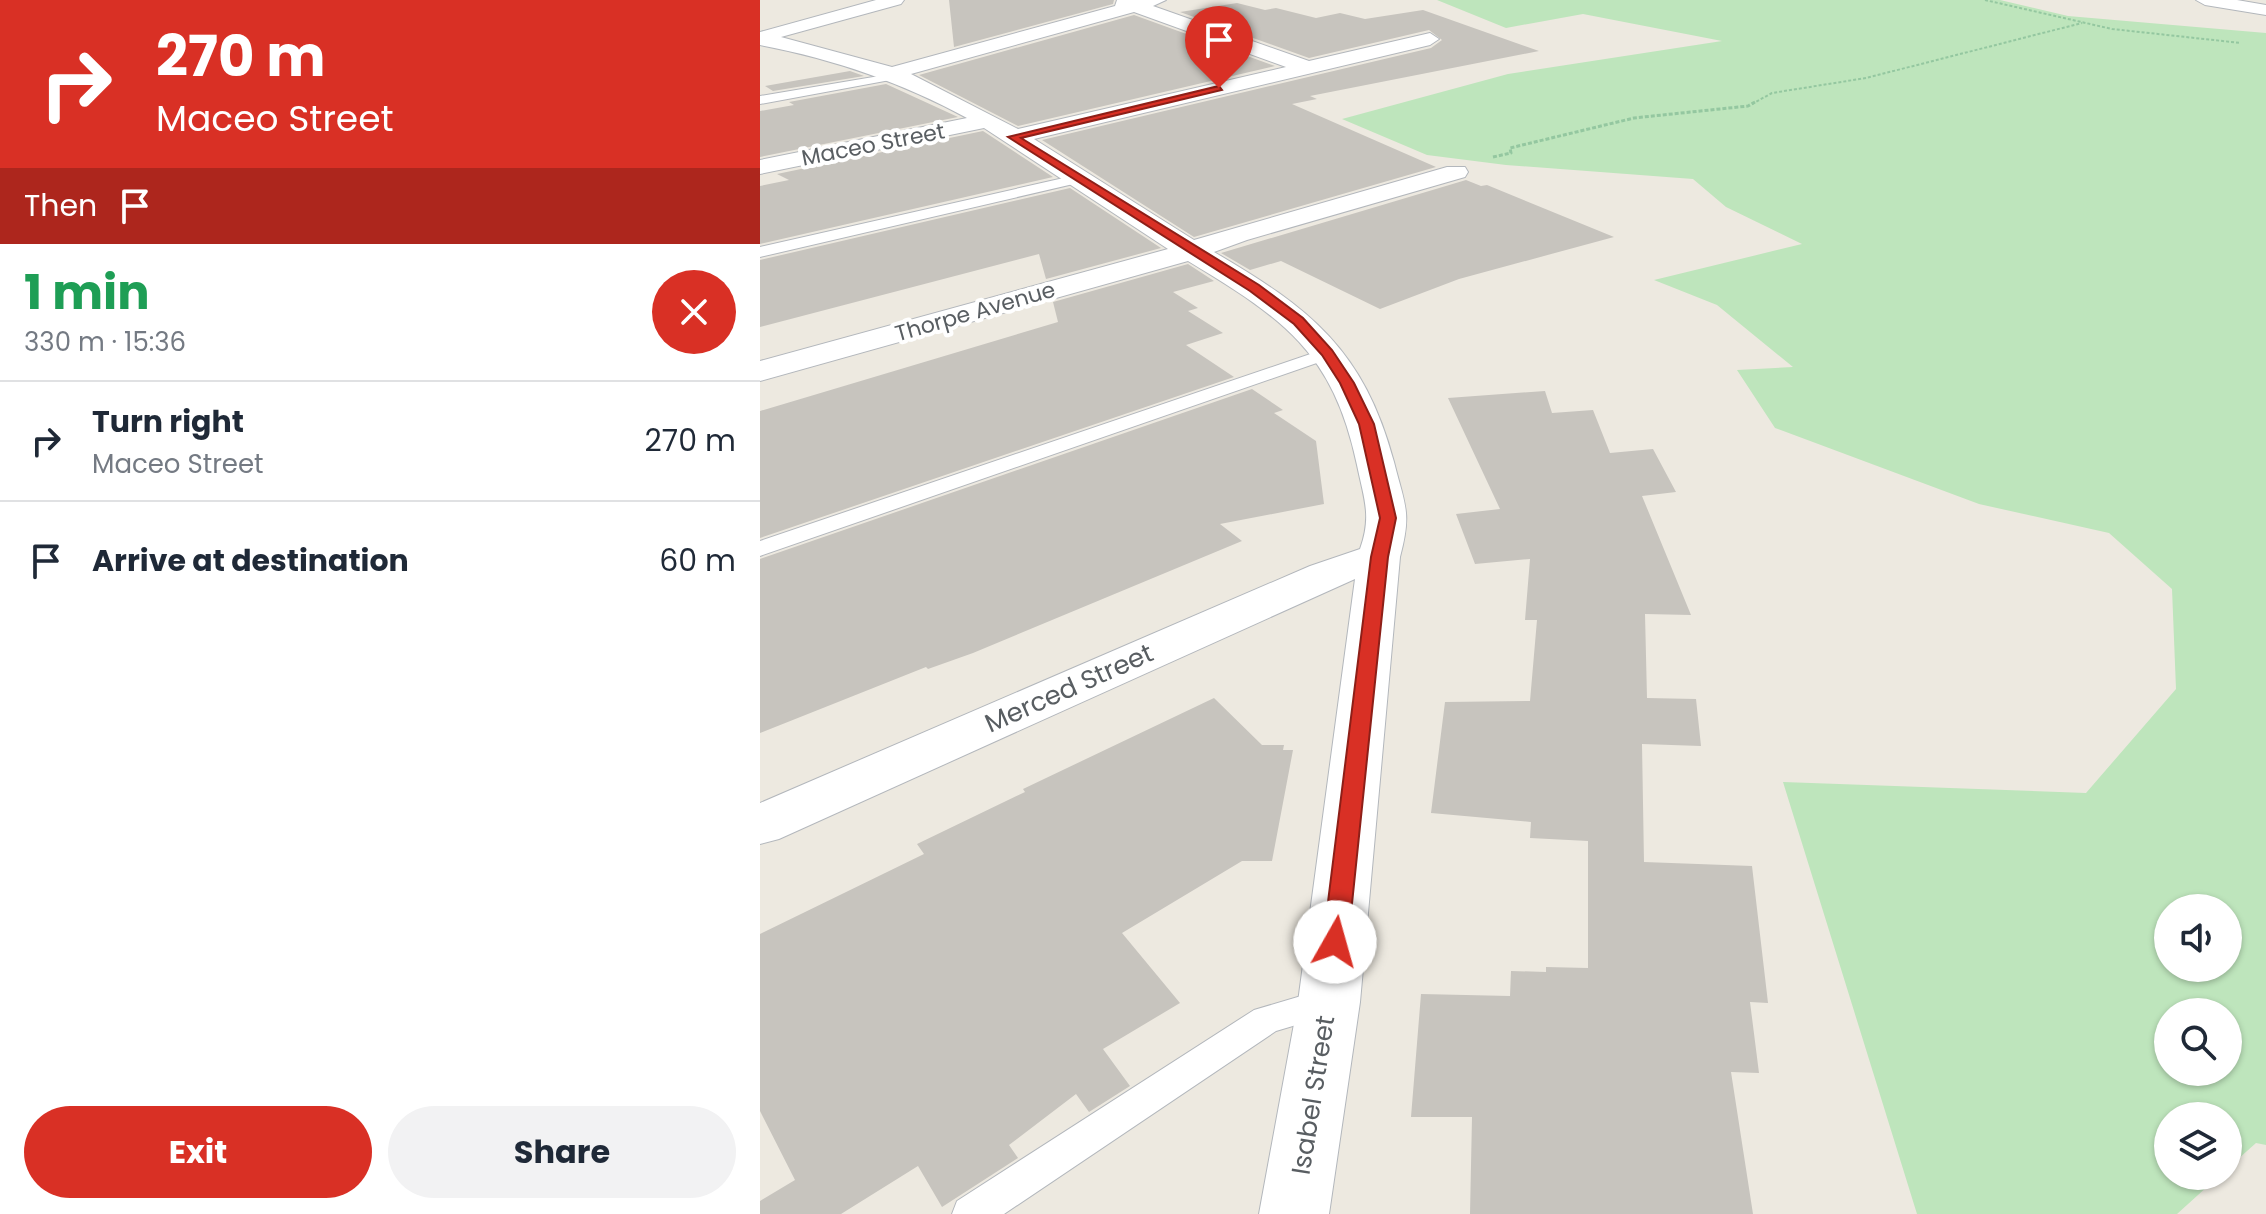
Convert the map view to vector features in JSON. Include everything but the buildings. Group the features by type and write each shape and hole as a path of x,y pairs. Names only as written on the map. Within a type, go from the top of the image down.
{"street":[{"path":"765,41 895,0"},
{"path":"1100,0 1147,3 1308,68"},
{"path":"2205,0 2266,10"},
{"path":"893,75 1147,3"},
{"name":"Maceo Street","path":"760,167 999,129 1308,68 1430,39"},
{"name":"Isabel Street","path":"765,41 893,75 999,129 1255,288 1299,321 1328,353 1347,383 1366,424 1388,518 1379,557 1329,1002 1294,1214"},
{"name":"Thorpe Avenue","path":"760,371 1191,251 1237,234 1456,172"},
{"name":"Merced Street","path":"760,825 1325,575 1379,557"}],"lane":[{"path":"760,100 893,75"},
{"path":"760,252 1077,179"},
{"path":"760,549 1328,353"},
{"path":"971,1214 1266,1020 1329,1002"}],"path":[{"path":"1985,0 2082,23 2252,44"},
{"path":"1456,172 1467,162 1511,153 1510,148 1588,131 1614,122 1665,114 1735,109 1748,106 1755,99 1772,93 1866,78 2082,23"}],"green space":[{"path":"1437,0 2000,0 2068,16 2266,33 2266,1145 2256,1143 2242,1156 2242,1102 2154,1102 2154,1190 2204,1190 2177,1214 1917,1214 1783,782 2086,793 2176,689 2172,589 2109,533 1979,504 1775,428 1737,370 1793,367 1717,305 1654,280 1802,244 1726,207 1693,179 1506,165 1427,155 1342,119 1508,74 1722,41 1583,14 1506,28"}],"route":[{"path":"1219,88 1013,137 1191,251 1255,288 1299,321 1328,353 1347,383 1366,424 1388,518 1379,557 1335,942"}]}
